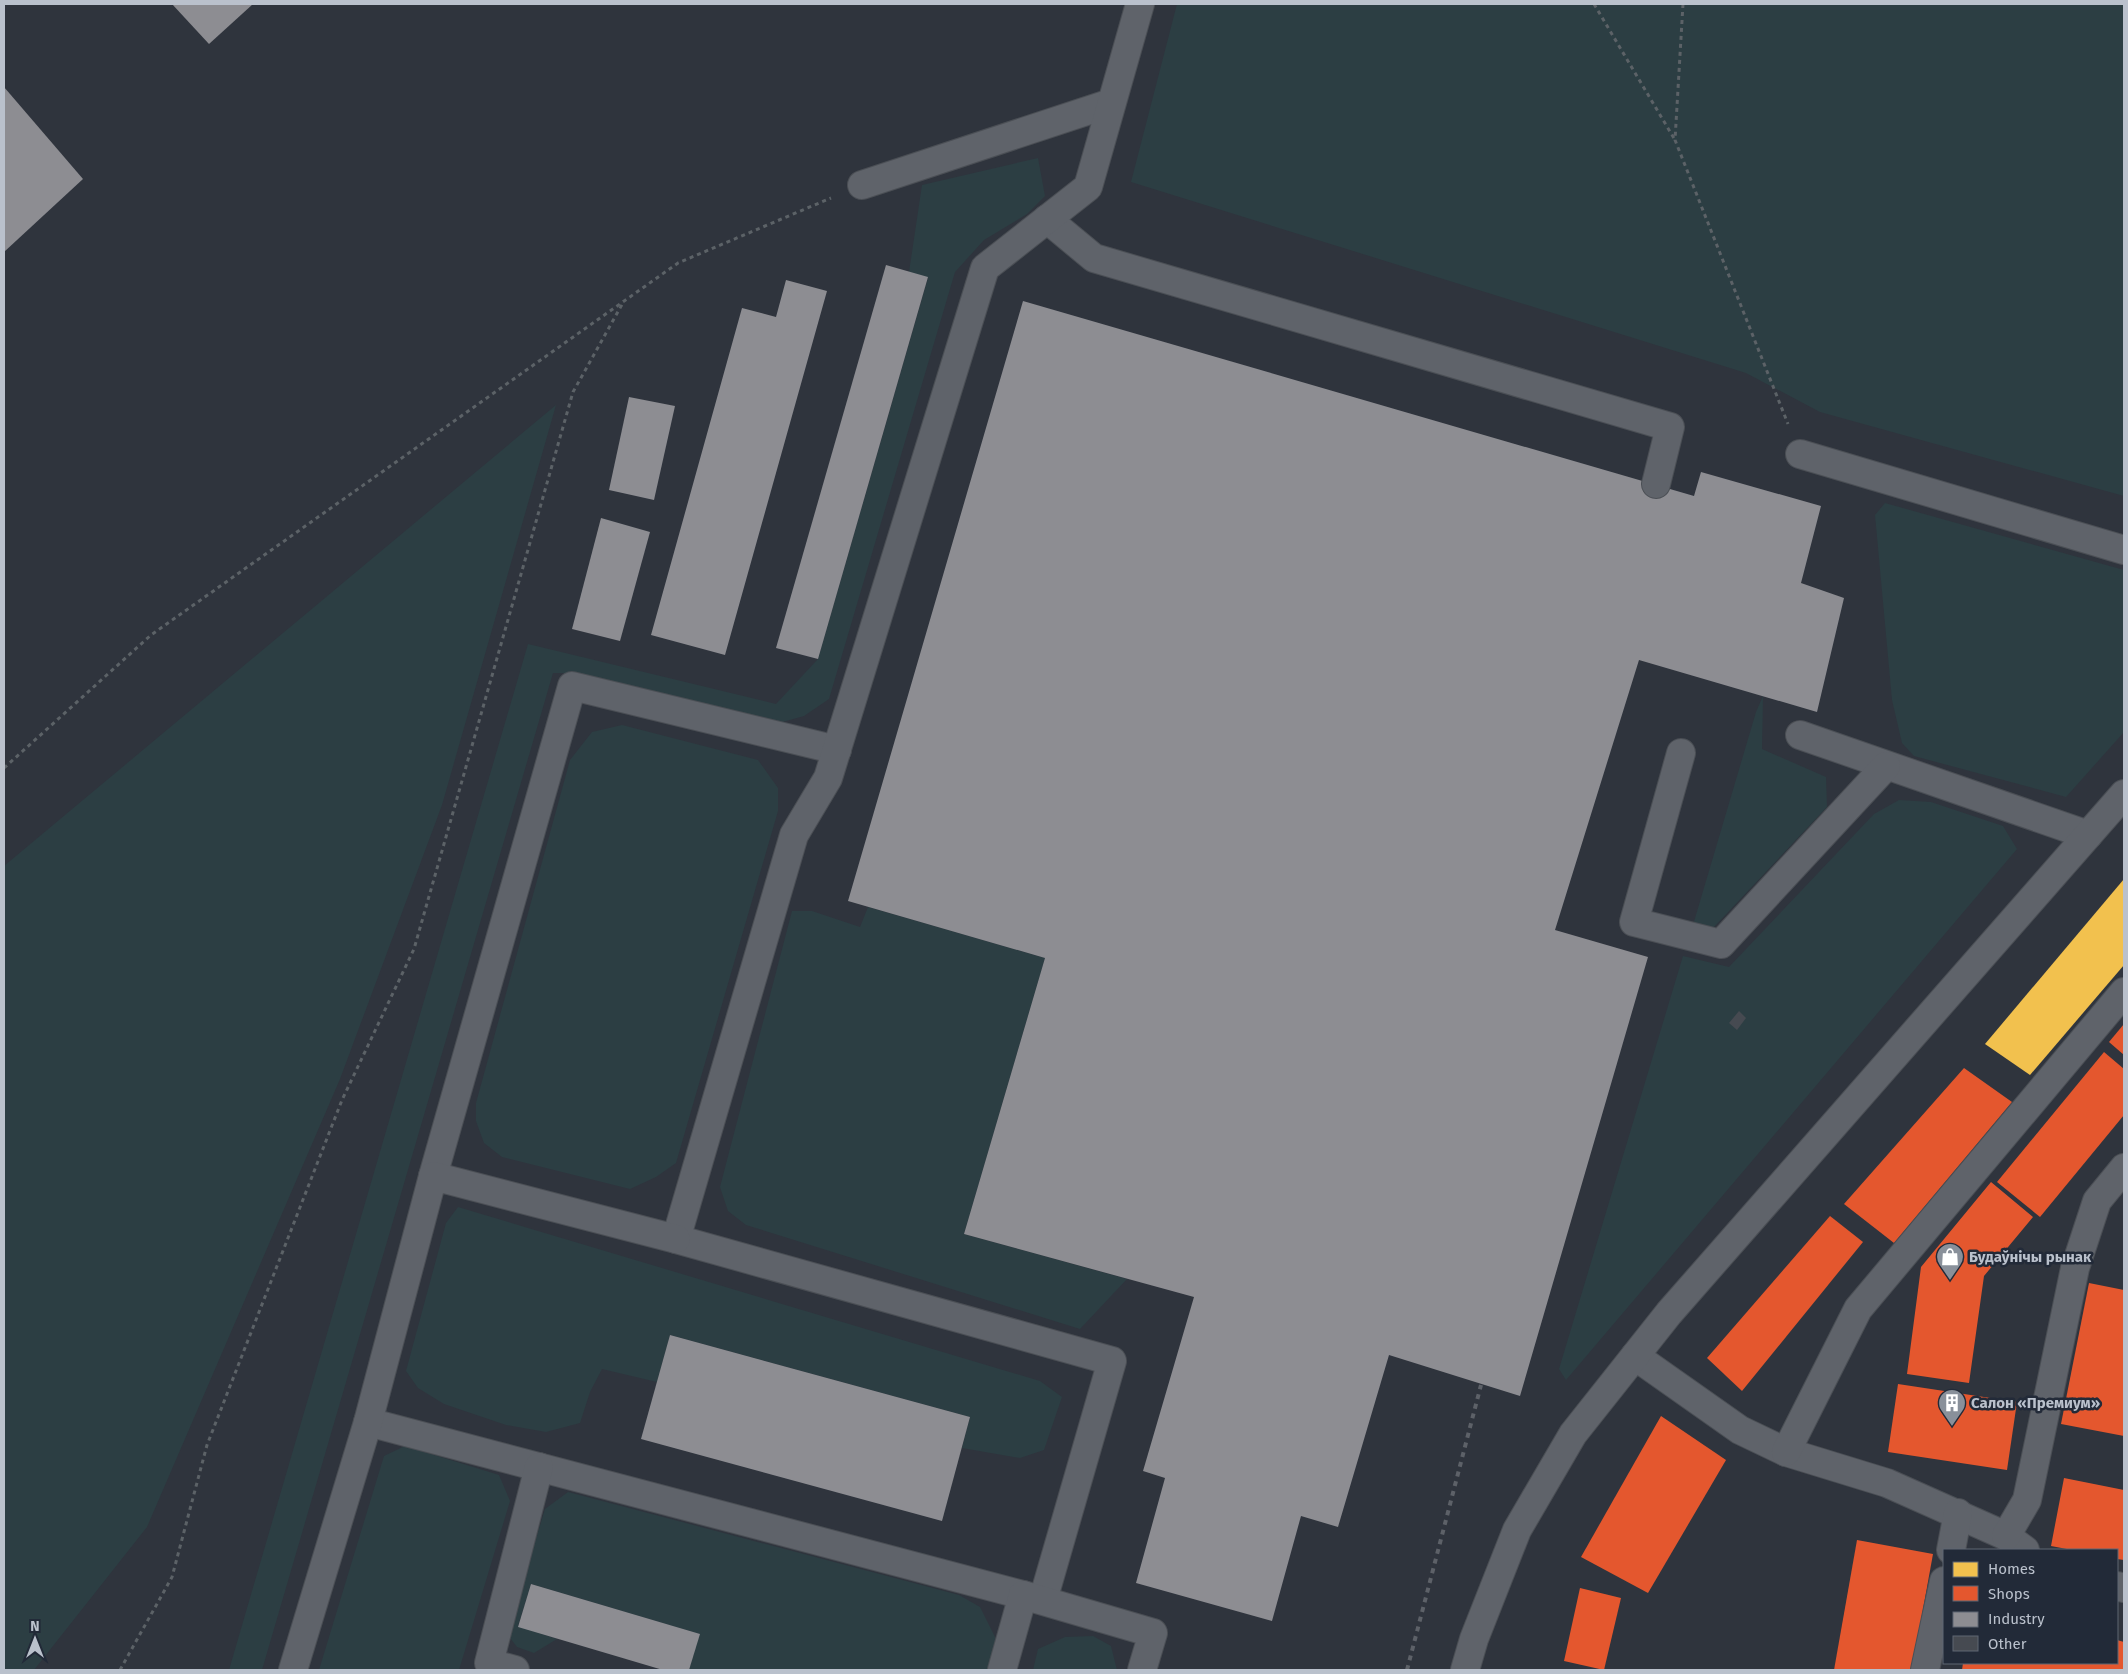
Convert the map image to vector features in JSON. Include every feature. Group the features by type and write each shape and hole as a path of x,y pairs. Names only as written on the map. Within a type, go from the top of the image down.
{"lane":[{"path":"676,1239 794,835 828,778 986,268 1088,187 1140,4"},
{"path":"862,185 1111,104"},
{"path":"1047,219 1094,258 1670,428 1656,484"},
{"path":"1800,454 2124,550"},
{"path":"292,1670 368,1422 433,1176 572,686 837,750"},
{"path":"1800,735 2088,835"},
{"path":"1681,753 1634,922 1721,944 1886,766"},
{"path":"1465,1670 1474,1639 1517,1530 1573,1434 1669,1313 2124,794"},
{"path":"1786,1452 1858,1309 2124,992"},
{"path":"1635,1356 1740,1430 1786,1452 1887,1483 1958,1513 2015,1543 2027,1500 2075,1268 2097,1201 2124,1168"},
{"path":"433,1176 676,1239 1112,1361 1033,1598 1002,1670"},
{"path":"368,1422 1033,1598 1153,1633 1142,1670"},
{"path":"515,1670 489,1663 539,1467"},
{"path":"1951,1549 1958,1513"},
{"path":"1925,1670 1943,1585"}],"path":[{"path":"1594,4 1675,140 1800,454"},
{"path":"1675,140 1683,4"},
{"path":"4,768 151,635 678,263 862,185"},
{"path":"120,1670 172,1577 207,1445 342,1100 414,949 574,392 624,301"}],"shaded area":[{"path":"1177,4 2124,4 2124,496 1820,412 1746,373 1131,182"},
{"path":"1038,158 1045,196 1027,214 984,240 955,272 829,699 804,716 779,723 570,673 553,673 262,1670 229,1670 528,644 776,704 818,659 928,278 909,272 922,185"},
{"path":"556,405 442,805 340,1079 147,1527 34,1670 4,1670 4,866"},
{"path":"1885,503 2124,570 2124,732 2066,797 1914,756 1902,743 1892,700 1875,515"},
{"path":"1763,696 1762,749 1826,777 1827,807 1714,927 1693,925 1756,712"},
{"path":"622,725 758,760 778,788 778,811 676,1163 656,1177 630,1189 502,1157 484,1143 476,1121 476,1103 570,760 592,732"},
{"path":"1899,800 1931,802 2003,826 2017,849 1566,1380 1559,1369 1683,956 1729,967 1874,814"},
{"path":"868,907 1045,958 964,1234 1127,1279 1080,1329 746,1225 728,1211 720,1187 792,911 812,911 860,927"},
{"path":"458,1207 1040,1381 1062,1397 1044,1450 1020,1458 962,1448 970,1417 670,1335 657,1382 602,1369 590,1392 580,1423 546,1432 506,1425 444,1404 418,1388 406,1371 446,1223"},
{"path":"405,1446 499,1475 510,1501 459,1670 319,1670 384,1456"},
{"path":"568,1492 959,1595 980,1607 997,1641 989,1670 689,1670 699,1634 531,1584 518,1626 557,1639 534,1653 517,1647 507,1634 545,1509"},
{"path":"1093,1636 1111,1646 1117,1670 1033,1670 1038,1649 1065,1637"}],"building: Homes":[{"path":"2124,879 2124,965 2030,1075 1985,1044"}],"building: Shops":[{"path":"2124,1024 2124,1055 2109,1042"},
{"path":"2104,1052 2124,1069 2124,1115 2040,1217 1997,1182"},
{"path":"1964,1068 2012,1102 1894,1243 1844,1204"},
{"path":"1991,1182 2033,1217 1984,1276 1969,1383 1907,1374 1921,1267"},
{"path":"1830,1216 1863,1242 1742,1391 1707,1358"},
{"path":"2089,1283 2124,1290 2124,1436 2061,1424"},
{"name":"Салон «Премиум»","path":"1898,1384 2017,1402 2007,1470 1888,1452"},
{"path":"1661,1416 1726,1460 1648,1593 1581,1557"},
{"path":"2064,1478 2124,1490 2124,1560 2118,1559 2118,1549 2067,1549 2051,1546"},
{"path":"1857,1540 1933,1554 1912,1670 1834,1670"},
{"path":"1580,1588 1621,1598 1604,1670 1564,1661"},
{"path":"2118,1640 2124,1642 2124,1670 1962,1670 1963,1664 2118,1664"}],"building: Industry":[{"path":"172,4 253,4 209,44"},
{"path":"4,87 83,179 4,252"},
{"path":"886,265 928,277 818,659 776,648"},
{"path":"786,280 827,291 725,655 651,635 742,308 776,317"},
{"path":"1023,301 1694,496 1701,472 1821,506 1801,583 1844,598 1817,712 1639,660 1555,930 1648,957 1520,1396 1389,1355 1338,1527 1301,1516 1272,1621 1136,1583 1165,1478 1143,1471 1194,1297 964,1234 1045,958 848,901"},
{"path":"629,397 675,406 654,500 609,490"},
{"path":"601,518 650,532 620,641 572,629"},
{"path":"670,1335 970,1417 942,1521 641,1439"},
{"path":"531,1584 700,1634 689,1670 663,1670 518,1627"}],"building: Other":[{"path":"1739,1011 1746,1018 1737,1030 1729,1023"}],"railway":[{"path":"1407,1670 1481,1385"}],"place":[{"name":"Будаўнічы рынак","path":"1950,1281"},
{"name":"Салон «Премиум»","path":"1952,1427"}]}
